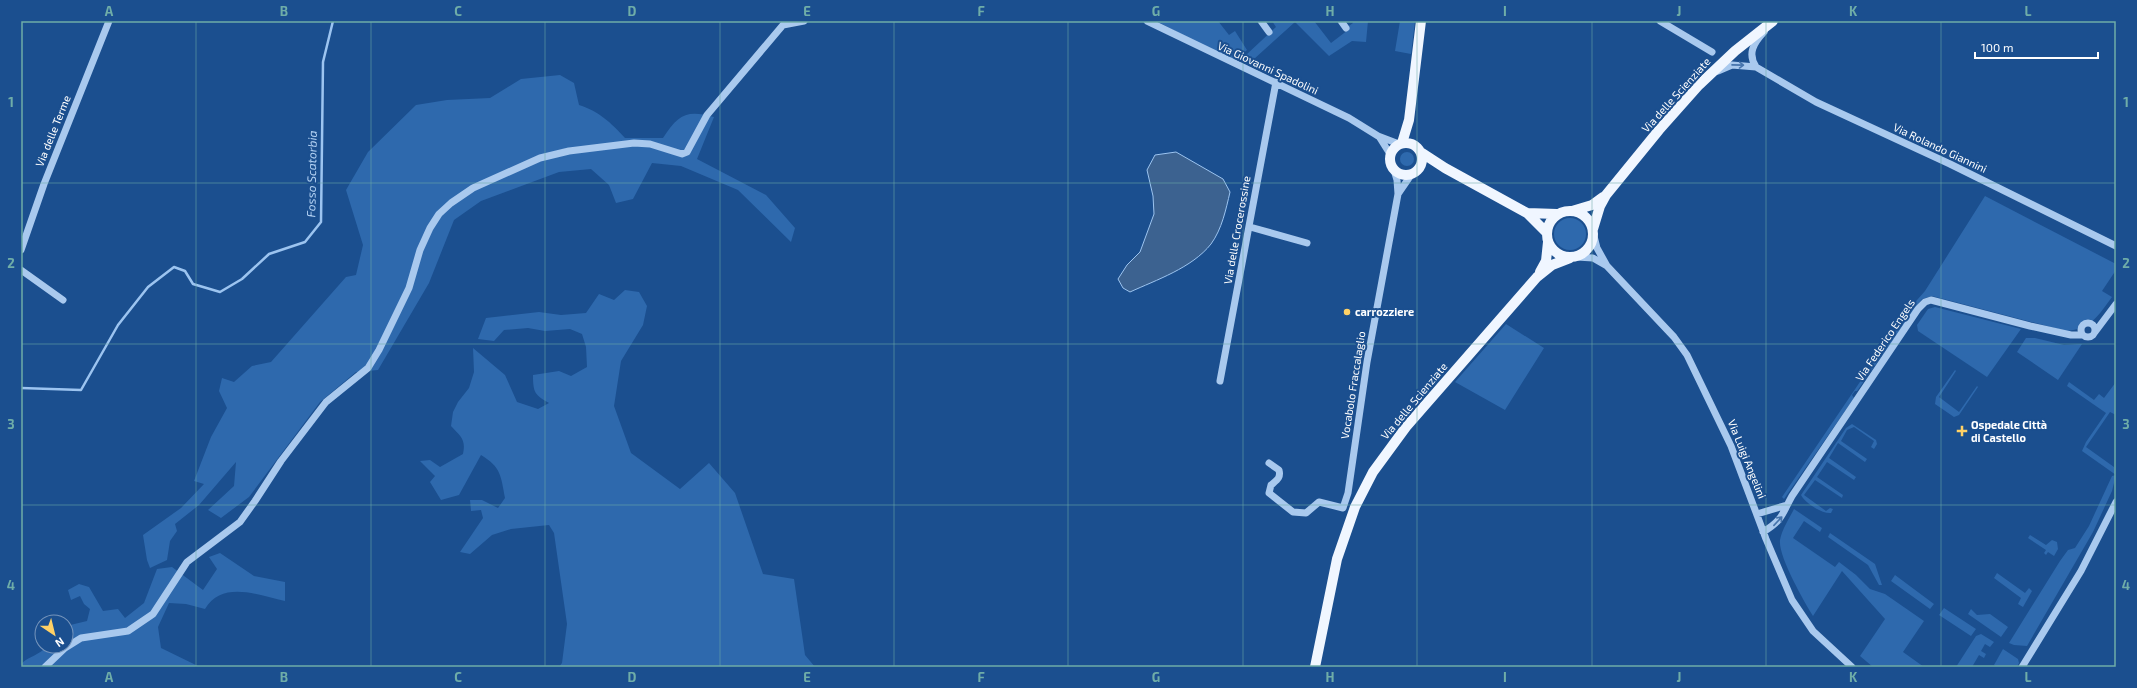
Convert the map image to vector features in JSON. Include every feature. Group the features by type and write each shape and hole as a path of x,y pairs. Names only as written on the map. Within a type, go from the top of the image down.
{"main road":[{"path":"1415,172 1422,164 1420,150 1412,135 1410,120 1421,21"},
{"name":"Via delle Scienziate","path":"1594,232 1600,206 1606,194 1663,125 1698,85 1721,64 1774,21"},
{"path":"1410,120 1400,144 1390,154 1390,160 1394,170 1402,175 1445,168"},
{"path":"1400,144 1410,143 1445,168 1527,213 1547,237 1556,253 1573,257 1588,249 1594,232 1586,216 1572,211 1557,214 1527,213"},
{"name":"Via delle Scienziate","path":"1572,211 1592,204 1606,194"},
{"path":"1547,237 1550,222 1557,214"},
{"name":"Via delle Scienziate","path":"1537,277 1546,261 1547,237"},
{"name":"Via delle Scienziate","path":"1316,667 1336,558 1354,507 1373,472 1406,427 1537,277 1552,265 1573,257"}],"street":[{"name":"Via delle Terme","path":"21,250 44,184 110,21"},
{"path":"45,667 65,648 81,638 128,631 153,614 187,562 240,522 256,501 280,461 326,402 368,368 379,350 409,288 420,250 430,228 439,214 451,203 473,188 540,158 569,151 634,143 650,144 682,154 687,152 710,110 783,25 804,21"},
{"name":"Via Giovanni Spadolini","path":"1147,21 1349,118 1378,136 1400,144"},
{"path":"1261,21 1269,32"},
{"path":"1341,21 1346,28"},
{"path":"1660,21 1712,52"},
{"path":"1756,67 1751,55 1753,45 1774,21"},
{"name":"Via Rolando Giannini","path":"1698,85 1726,66 1737,64 1756,67 1816,102 1950,164 2116,246"},
{"name":"Via delle Crocerossine","path":"1220,381 1276,82"},
{"name":"Via Giovanni Spadolini","path":"1378,136 1390,154"},
{"path":"1394,170 1397,180 1398,194"},
{"path":"1398,194 1415,172"},
{"name":"Vocabolo Fraccalaglio","path":"1269,463 1280,470 1280,475 1278,480 1271,485 1269,493 1271,497 1293,512 1306,513 1319,502 1343,508 1348,493 1367,362 1398,194"},
{"path":"1250,227 1307,243"},
{"name":"Via Luigi Angelini","path":"1594,232 1597,248 1607,266 1674,337 1687,355 1731,446 1764,532 1800,615 1813,631 1852,667"},
{"name":"Via Luigi Angelini","path":"1573,257 1593,258 1607,266"},
{"path":"21,270 63,300"},
{"name":"Via Federico Engels","path":"1764,532 1777,524 1787,505 1918,309 1925,302 1931,300 2060,332 2081,332"},
{"path":"2094,329 2086,323 2081,332 2088,338 2094,329 2108,316 2116,304"},
{"path":"2022,667 2081,571 2116,502"},
{"path":"1757,514 1787,505"}],"shaded area":[{"path":"1156,21 1218,21 1229,35 1235,31 1247,50 1234,61"},
{"path":"1272,21 1314,21 1331,43 1348,30 1346,28 1353,23 1352,21 1368,21 1366,42 1352,41 1329,56 1295,22 1254,59 1246,55 1276,27"},
{"path":"1400,21 1415,21 1411,54 1395,51"},
{"path":"560,75 574,83 579,105 604,118 625,138 663,138 673,124 684,116 696,114 714,117 697,159 766,195 795,228 791,242 738,190 681,166 652,163 633,199 616,203 609,185 591,169 559,172 481,201 454,220 429,283 378,370 356,372 320,402 249,497 221,518 208,510 234,486 236,462 199,505 175,524 177,531 170,541 167,560 150,568 147,560 143,535 181,508 204,484 194,481 211,437 227,408 219,391 222,378 234,382 252,366 271,362 346,277 356,275 363,245 346,190 368,152 416,105 447,100 490,98 521,79"},
{"path":"1176,152 1223,179 1230,192 1223,219 1211,244 1194,260 1162,278 1130,292 1123,288 1118,279 1127,265 1140,252 1154,214 1153,196 1147,170 1155,155"},
{"path":"1404,152 1410,152 1414,156 1414,162 1410,166 1404,166 1400,162 1400,156"},
{"path":"1985,196 2116,264 2116,270 2102,291 2112,297 2098,316 2088,324 2082,328 2066,331 1932,296 1922,299 1857,391 1855,391 1852,395 1854,398 1784,499 1782,497 1910,308 1925,291"},
{"path":"1567,218 1573,218 1583,225 1586,234 1585,240 1579,247 1573,250 1567,250 1557,243 1554,237 1554,231 1561,221"},
{"path":"625,290 639,292 647,306 643,325 621,361 614,406 631,453 680,489 709,463 735,493 763,574 794,579 805,655 815,667 559,667 562,663 567,624 554,533 549,525 511,529 492,535 470,554 460,552 483,518 481,510 471,511 470,500 482,500 498,508 505,498 499,473 488,459 481,455 459,495 441,500 430,482 435,476 420,461 430,460 440,467 463,454 464,445 462,438 451,426 453,412 458,402 469,388 474,372 473,348 505,375 517,402 538,409 549,403 541,398 534,390 533,375 559,371 571,376 587,367 586,347 582,334 570,329 545,331 528,328 504,330 494,341 478,339 486,318 539,312 561,315 586,313 599,294 614,300"},
{"path":"1935,307 2021,329 1987,377 1918,331 1917,325 1928,309"},
{"path":"1506,324 1544,348 1505,410 1455,382"},
{"path":"2026,338 2035,338 2064,345 2082,344 2058,380 2017,352"},
{"path":"1955,370 1956,371 1939,397 1959,412 1977,386 1978,387 1959,415 1954,417 1935,404 1936,397"},
{"path":"2069,382 2094,400 2099,394 2104,398 2116,382 2116,415 2110,412 2086,447 2114,467 2116,475 2082,451 2086,442 2106,413 2067,386"},
{"path":"1852,424 1876,440 1877,444 1874,449 1871,447 1874,441 1854,427 1847,430 1841,441 1867,459 1865,462 1838,443 1829,458 1856,477 1854,480 1827,462 1817,477 1843,495 1842,498 1815,480 1804,495 1826,511 1830,508 1833,509 1831,513 1823,512 1810,504 1801,495 1846,428"},
{"path":"2116,475 2112,491 2093,532 2027,646 2009,643 2060,561 2068,550 2075,548 2089,526 2112,476"},
{"path":"1794,509 1822,528 1820,532 1804,521 1793,538 1835,567 1839,562 1856,575 1870,589 1885,594 1924,621 1903,652 1924,667 1873,667 1860,656 1885,619 1842,571 1813,616 1792,578 1780,547 1782,532"},
{"path":"1830,533 1875,564 1882,585 1879,585 1868,565 1828,537"},
{"path":"2030,535 2046,545 2052,540 2057,542 2058,549 2054,556 2048,552 2046,555 2044,553 2046,550 2028,538"},
{"path":"220,553 254,576 285,582 285,601 252,593 231,592 212,600 205,609 186,604 169,603 158,627 161,648 200,667 21,667 21,664 24,661 36,654 74,654 74,624 87,621 90,609 84,604 80,596 71,600 68,590 79,584 89,587 103,611 118,609 125,618 144,603 157,569 172,567 203,590 217,569 209,557"},
{"path":"1997,573 2025,593 2029,588 2032,591 2023,607 2018,604 2021,598 1994,578"},
{"path":"1895,575 1934,604 1930,609 1891,581"},
{"path":"1944,608 1976,629 1971,636 1939,615"},
{"path":"1971,609 1977,615 1990,614 2008,627 2001,637 1968,614"},
{"path":"1981,634 1994,642 1990,647 1985,644 1981,651 1986,654 1984,658 1979,655 1972,667 1956,667 1976,636"},
{"path":"2003,649 2018,659 2019,663 2017,667 1997,667 1994,665"}],"waterway":[{"name":"Fosso Scatorbia","path":"21,388 81,390 118,325 148,287 174,267 185,271 193,284 220,292 242,279 269,254 305,242 321,222 323,62 333,21"}],"place":[{"name":"carrozziere","path":"1347,312"},
{"name":"Ospedale Città di Castello","path":"1962,431"}]}
